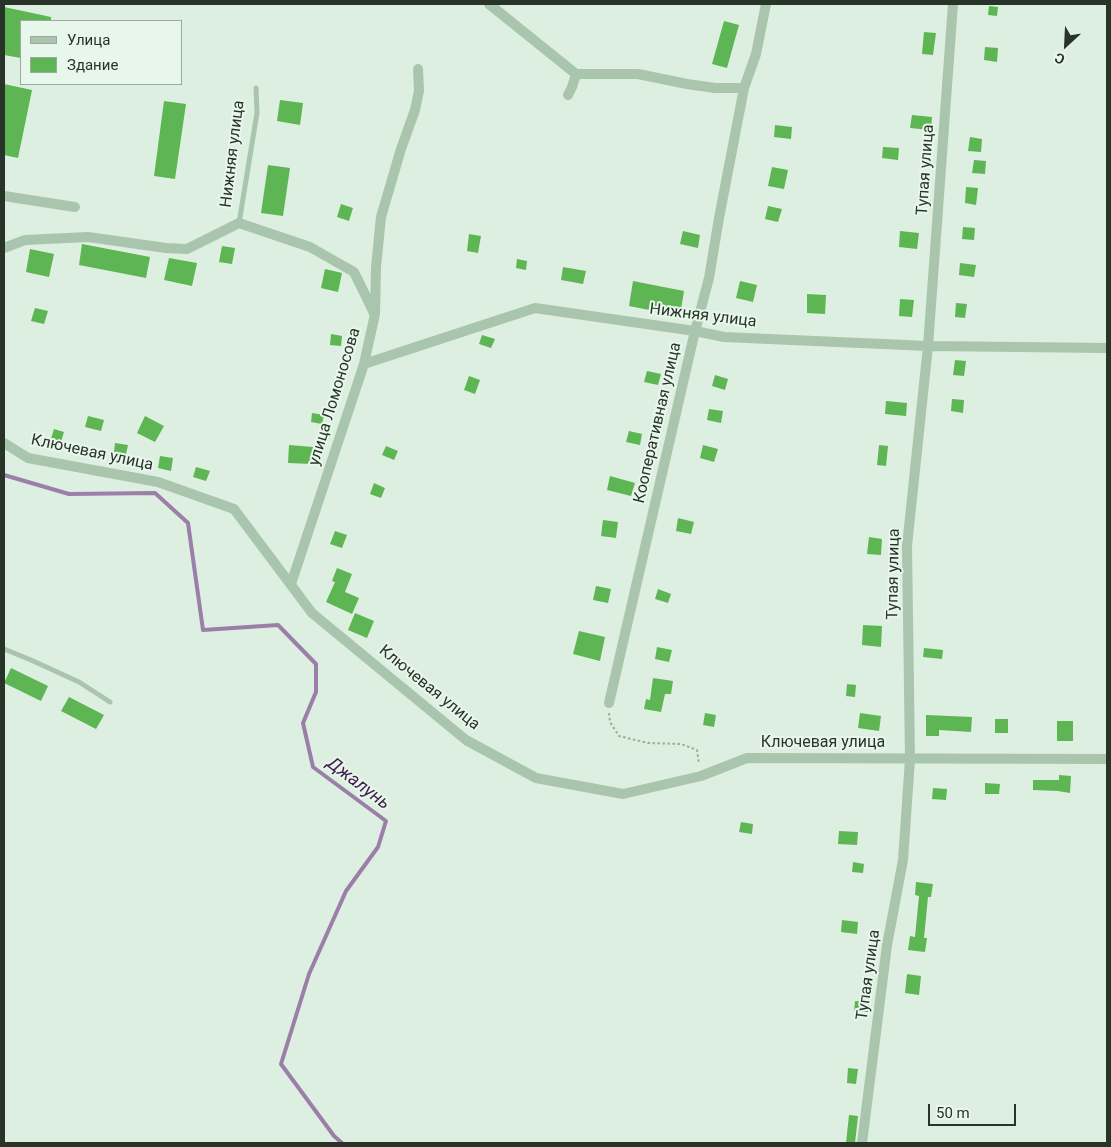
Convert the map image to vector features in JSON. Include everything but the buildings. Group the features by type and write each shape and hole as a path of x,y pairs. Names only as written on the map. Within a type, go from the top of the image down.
{"street":[{"path":"489,4 576,74 638,74 714,88 744,88"},
{"name":"Кооперативная улица","path":"609,703 709,278 744,88 756,54 766,4"},
{"name":"Тупая улица","path":"862,1143 887,945 903,860 910,759 907,546 928,346 954,4"},
{"name":"улица Ломоносова","path":"291,584 364,364 375,314 376,267 381,217 401,149 415,110 419,91 418,69"},
{"path":"568,94 576,74"},
{"path":"4,196 75,207"},
{"path":"4,248 25,240 88,237 166,248 187,249 239,223 310,247 354,272 375,314"},
{"name":"Нижняя улица","path":"364,364 535,308 695,331 724,337 928,346 1107,348"},
{"name":"Ключевая улица","path":"4,443 28,458 158,482 234,509 312,613 466,740 536,778 623,794 701,776 747,758 1107,759"}],"lane":[{"name":"Нижняя улица","path":"239,223 257,113 256,88"},
{"path":"4,650 79,682 110,702"}],"path":[{"path":"609,703 610,722 619,736 648,743 681,744 697,750 701,776"}],"waterway":[{"name":"Джалунь","path":"4,475 69,494 155,493 188,523 203,630 278,625 316,664 316,692 303,723 313,767 386,821 378,847 346,891 309,974 281,1064 334,1136 342,1143"}]}
